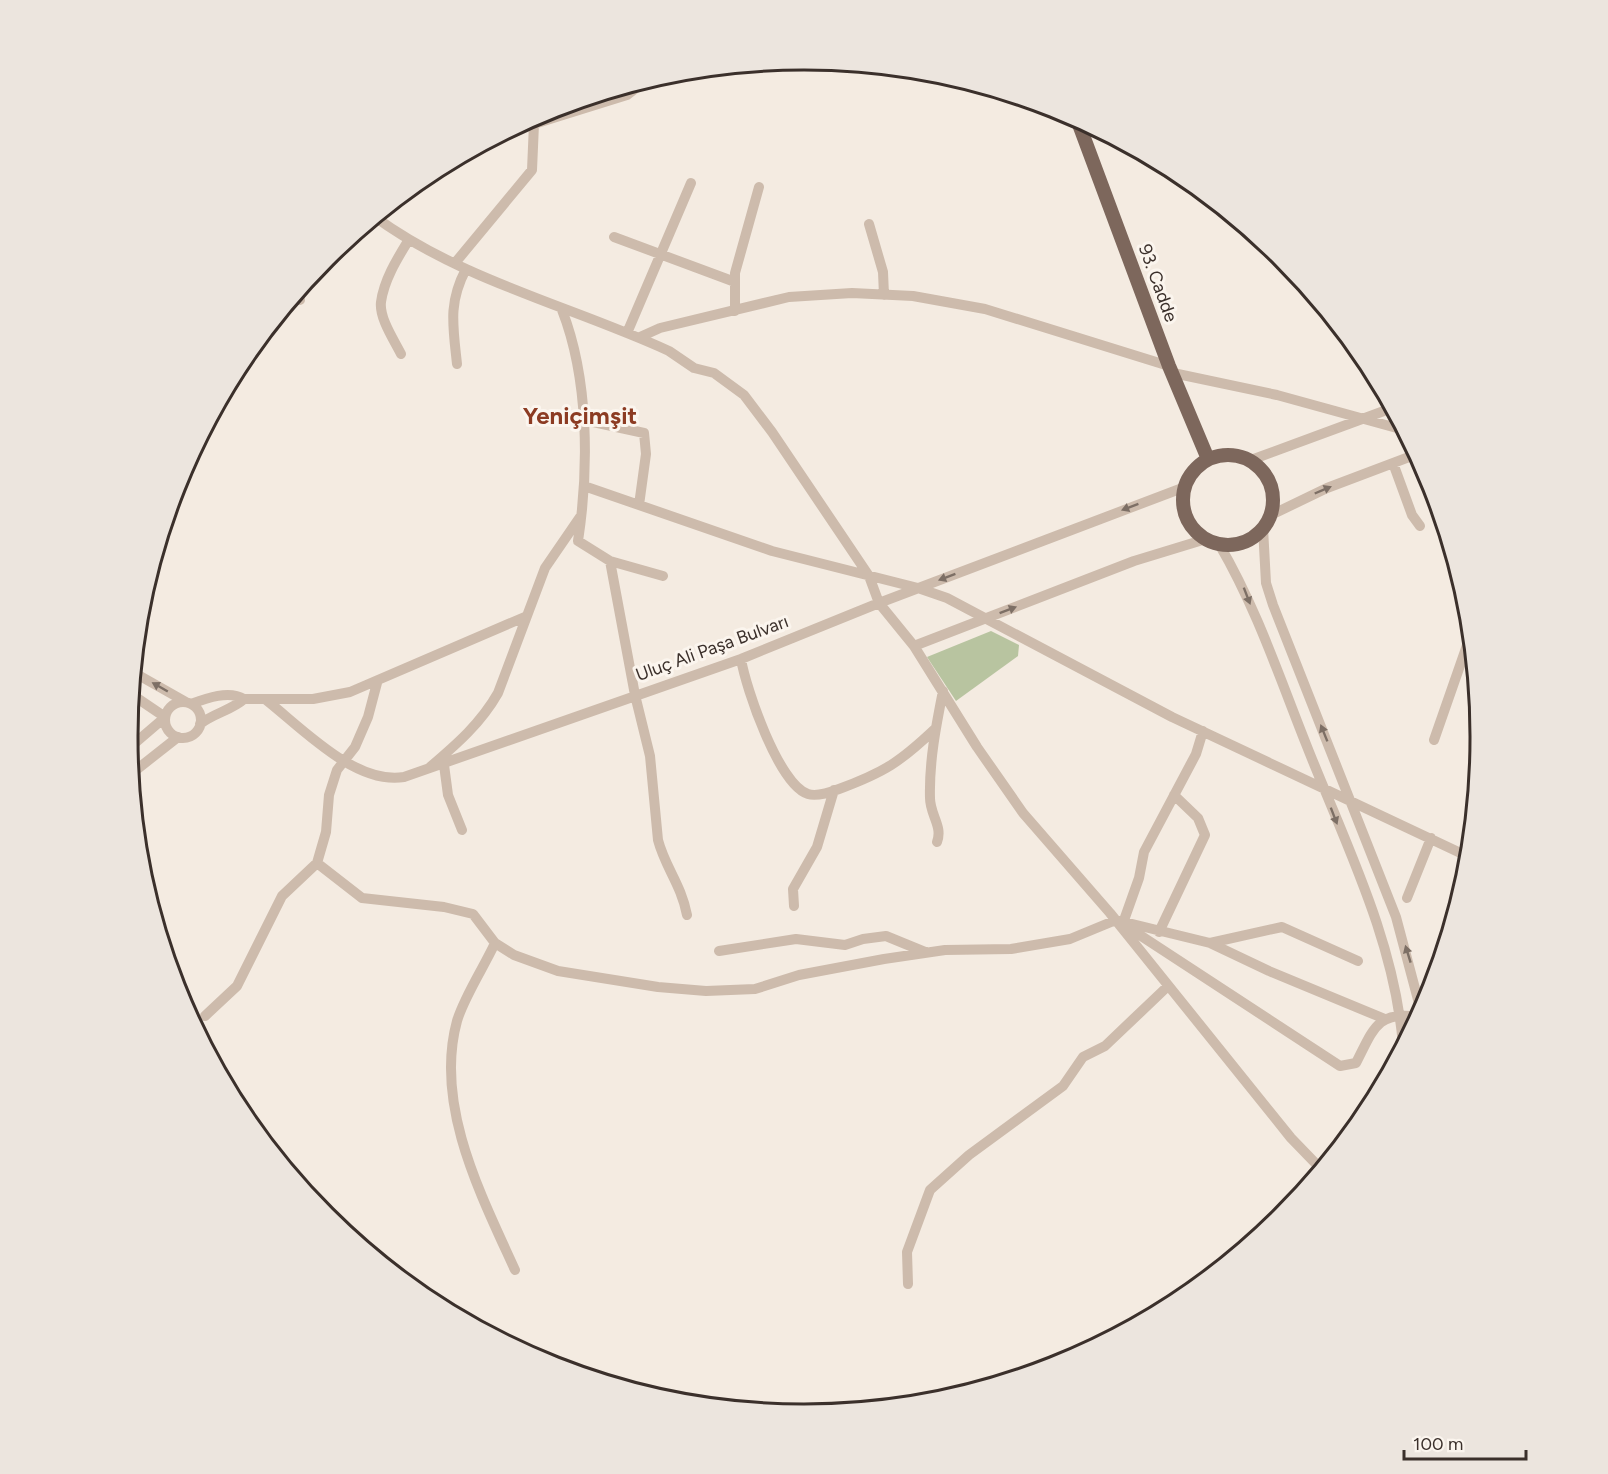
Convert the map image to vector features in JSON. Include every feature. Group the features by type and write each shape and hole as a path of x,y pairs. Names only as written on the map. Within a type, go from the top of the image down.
{"main road":[{"name":"93. Cadde","path":"1082,131 1171,369 1208,459"},
{"path":"1230,454 1251,460 1262,469 1272,488 1274,502 1271,515 1263,528 1247,541 1233,545 1212,542 1194,530 1186,517 1183,502 1185,487 1196,468 1208,459 1230,454"}],"street":[{"path":"455,263 532,170 530,129"},
{"path":"627,333 691,183"},
{"path":"735,311 735,282 745,233 759,187"},
{"path":"382,222 408,241 466,268 562,310 669,351 694,368 714,373 744,395 772,432 869,576 879,603 914,646 1023,813 1120,922 1168,987 1291,1138 1316,1163"},
{"path":"869,224 883,272 884,295"},
{"path":"614,237 735,282"},
{"path":"401,354 381,303 393,267 408,241"},
{"path":"457,364 452,309 457,286 466,268"},
{"path":"640,338 660,328 789,297 913,296 985,309 1171,369 1394,427"},
{"path":"562,310 582,398 584,420 586,449 578,541 610,561 663,576"},
{"path":"1251,460 1385,411"},
{"path":"584,420 644,433 646,454 639,505"},
{"path":"1271,515 1327,488 1409,457"},
{"path":"1392,463 1412,515 1420,526"},
{"path":"584,486 772,551 918,588 947,598 1123,692 1460,853"},
{"name":"Uluç Ali Paşa Bulvarı","path":"265,699 344,761 382,778 404,777 444,765 741,659 879,603 1185,487"},
{"path":"425,771 467,736 487,712 498,693 546,568 582,515"},
{"path":"1263,528 1266,583 1273,605 1396,917 1417,998"},
{"path":"914,646 1134,561 1212,542 1243,586 1324,788 1382,940 1401,1033"},
{"path":"610,561 635,695 650,756 658,840 682,894 687,915"},
{"path":"138,740 164,718 171,706 214,697 237,695 244,699 313,699 350,692 377,683 527,616"},
{"path":"1434,740 1465,651"},
{"path":"741,659 745,682 755,712 779,762 800,791 807,794 813,796 880,774 905,757 935,729"},
{"path":"141,676 189,703 199,713 200,724"},
{"path":"205,1016 237,986 282,896 317,863 326,832 329,795 337,770 355,747 368,717 377,683"},
{"path":"937,842 941,831 930,801 935,729 943,691"},
{"path":"139,768 178,737 189,736 200,724 218,711 238,704 244,699"},
{"path":"139,700 164,718 169,731 178,737"},
{"path":"1120,922 1139,878 1144,852 1196,754 1203,731"},
{"path":"444,765 448,795 462,830"},
{"path":"794,906 793,889 817,848 834,790"},
{"path":"1159,932 1205,836 1198,818 1174,795"},
{"path":"1407,898 1431,838"},
{"path":"317,863 362,898 444,907 473,914 495,943 514,955 558,970 657,987 706,991 754,989 799,975 928,953 1011,949 1070,939 1120,922 1210,943 1269,972 1385,1019"},
{"path":"1120,922 1340,1066 1356,1063 1380,1022 1399,1014 1409,1016"},
{"path":"1210,943 1282,927 1358,961"},
{"path":"719,951 796,939 845,945 886,936 928,953"},
{"path":"495,943 457,1022 452,1097 462,1143 515,1270"},
{"path":"908,1284 907,1252 930,1190 969,1155 1063,1086 1083,1058 1105,1046 1168,987"}],"green space":[{"path":"991,631 1019,645 1018,656 956,701 927,657"}],"district":[{"name":"Yeniçimşit","path":"580,415"}]}
